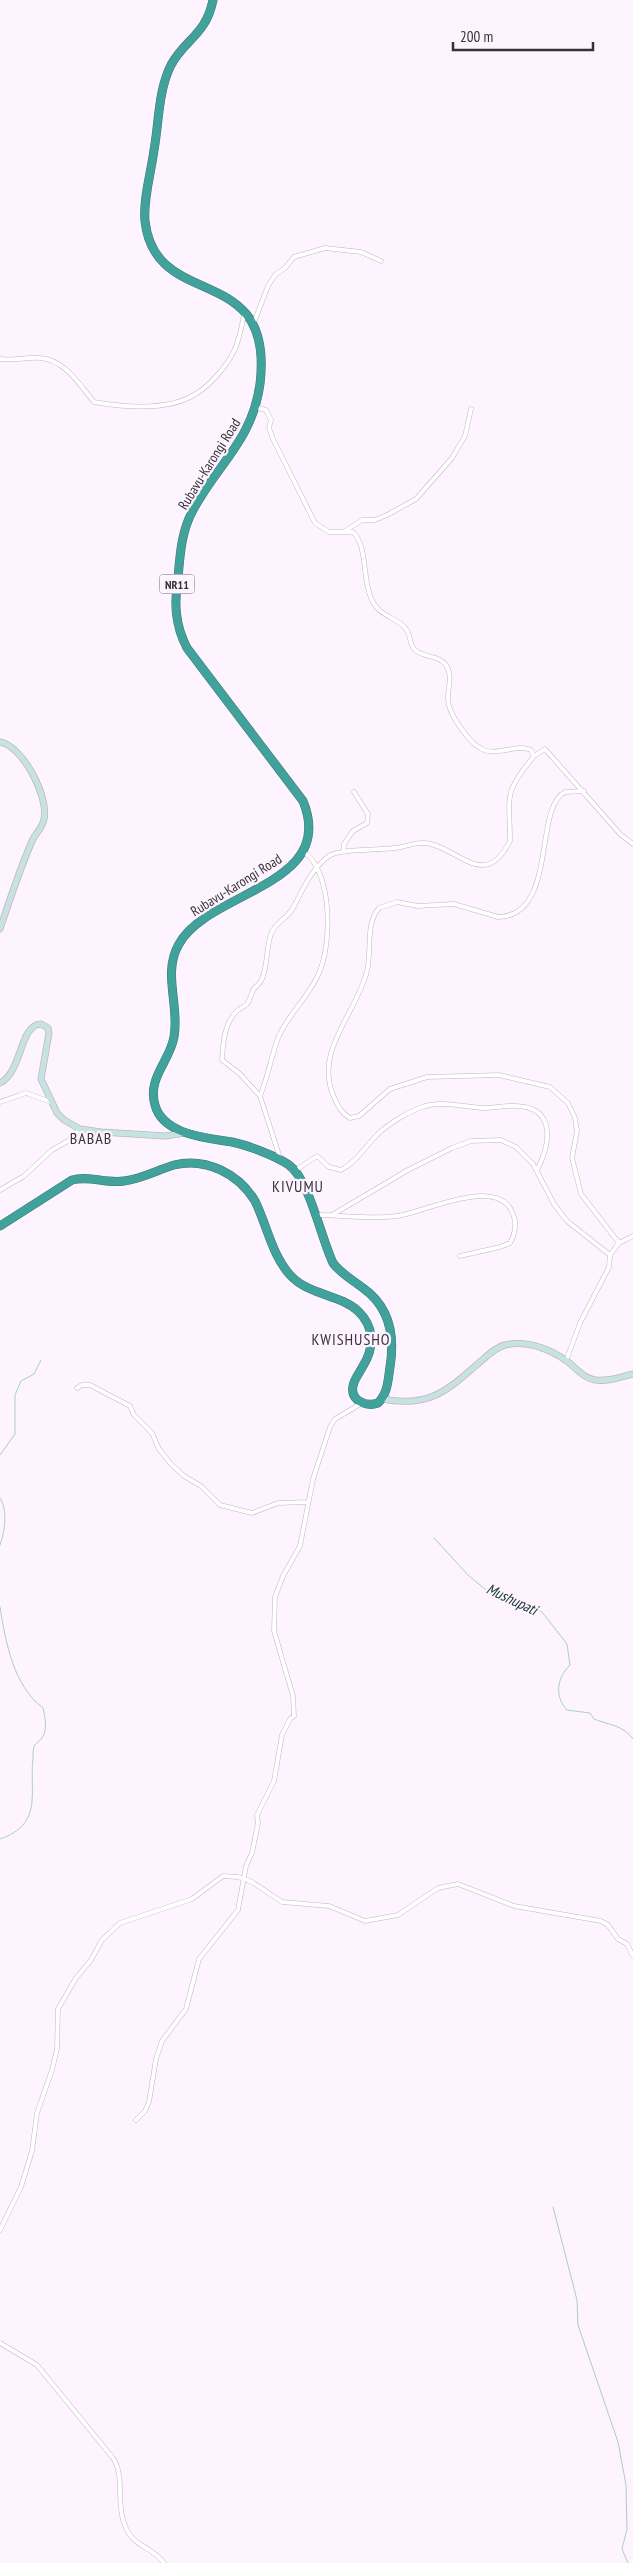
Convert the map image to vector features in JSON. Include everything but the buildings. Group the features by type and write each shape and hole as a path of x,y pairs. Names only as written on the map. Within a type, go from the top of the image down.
{"highway":[{"name":"Rubavu-Karongi Road","path":"213,0 205,25 176,57 165,81 145,219 150,244 161,262 177,275 226,296 244,311 253,325 261,356 260,385 255,407 242,438 201,497 186,526 176,591 176,612 181,634 187,648 303,801 308,826 303,851 289,868 197,925 178,945 172,972 174,1039 156,1077 153,1095 160,1116 174,1127 187,1132 232,1142 281,1161 296,1170"},
{"path":"0,1226 44,1196 77,1178 120,1182 135,1180 182,1163 206,1164 226,1172 241,1183 254,1201 278,1256 291,1276 303,1285 352,1306 369,1324 370,1350 352,1389 356,1398 362,1403 372,1405 382,1399 387,1388 392,1352 392,1335 388,1320 374,1297 333,1264 301,1177 296,1170"}],"main road":[{"path":"0,742 11,745 25,761 40,790 45,818 20,872 0,929"},
{"path":"0,1083 10,1077 19,1061 22,1046 29,1031 34,1026 41,1024 48,1028 49,1033 41,1079 51,1102 64,1120 80,1129 166,1136 187,1132"},
{"path":"382,1399 425,1401 452,1386 493,1351 504,1345 517,1344 545,1348 566,1361 586,1377 595,1380 607,1380 633,1374"}],"street":[{"path":"253,325 272,280 294,257 324,248 362,252 381,262"},
{"path":"0,359 12,361 41,358 63,366 94,402 128,408 165,404 192,397 220,371 234,352 244,311"},
{"path":"255,407 266,410 271,420 269,428 273,439 315,523 329,532 353,532 358,537 362,550 367,588 379,610 406,629 411,643 417,652 436,658 446,665 450,672 447,700 450,710 468,739 481,750 506,751 524,747 531,750 534,756"},
{"path":"345,531 362,520 375,520 416,499 452,458 465,436 471,409"},
{"path":"281,1161 260,1096 240,1074 222,1060 223,1042 227,1025 236,1011 246,1005 254,988 263,977 274,927 292,909 308,877 329,856 343,852 382,850 423,843 440,848 469,864 479,865 494,862 506,849 510,841 508,796 515,780 542,749 548,751 622,835 633,844"},
{"path":"584,791 565,792 554,803 542,863 531,897 521,910 505,917 498,917 454,904 418,906 396,902 379,908 372,920 367,971 357,998 338,1033 329,1059 328,1075 330,1087 337,1104 350,1118 359,1116 390,1089 427,1076 498,1075 542,1084 556,1090 568,1103 575,1118 578,1131 572,1158 581,1194 619,1243"},
{"path":"343,852 344,844 353,831 367,823 368,814 354,792"},
{"path":"260,1096 278,1039 322,966 325,946 326,899 324,880 303,851"},
{"path":"0,1102 26,1093 51,1102"},
{"path":"296,1170 317,1156 329,1167 341,1170 367,1148 380,1132 398,1120 422,1107 451,1104 485,1108 518,1106 535,1111 544,1119 549,1135 543,1158 537,1170"},
{"path":"0,1190 24,1176 52,1150 68,1141 80,1129"},
{"path":"332,1215 408,1170 471,1141 493,1139 508,1142 525,1155 537,1170 554,1204 567,1221 610,1255"},
{"path":"315,1215 396,1217 470,1196 493,1198 506,1204 513,1214 515,1221 515,1232 510,1243 506,1246 460,1256"},
{"path":"566,1361 580,1322 609,1267 610,1255 619,1243 633,1236"},
{"path":"77,1388 82,1385 90,1385 130,1406 134,1415 152,1433 170,1464 184,1476 201,1486 220,1504 252,1514 278,1503 308,1502"},
{"path":"136,2120 145,2111 149,2102 156,2059 162,2040 186,2010 199,1959 235,1918 252,1853 257,1815 274,1781 279,1742 290,1719 294,1716 292,1688 274,1631 275,1597 283,1576 300,1546 308,1502 332,1423 362,1403"},
{"path":"0,2230 18,2194 30,2161 37,2114 52,2070 56,2049 56,2014 76,1978 91,1960 102,1940 116,1925 192,1899 223,1876 238,1877 265,1889 272,1897 282,1902 329,1906 365,1921 398,1915 438,1888 458,1884 514,1906 601,1921 608,1925 618,1939 631,1948 633,1956"},
{"path":"0,2343 37,2365 112,2458 118,2467 120,2511 127,2531 136,2543 154,2552 164,2563"}],"waterway":[{"path":"0,1455 15,1434 15,1395 21,1381 34,1374 41,1360"},
{"path":"0,1498 3,1503 5,1521 0,1545"},
{"name":"Mushupati","path":"434,1538 468,1575 485,1589 514,1598 542,1612 567,1644 570,1665 562,1676 559,1687 560,1699 567,1710 590,1713 594,1719 620,1728 633,1739"},
{"path":"0,1607 12,1662 24,1688 43,1708 46,1723 44,1735 34,1747 32,1806 29,1816 14,1833 0,1839"},
{"path":"553,2207 577,2300 578,2325 618,2442 626,2485 627,2529 622,2549 628,2563"}],"district":[{"name":"BABAB","path":"91,1138"},
{"name":"KIVUMU","path":"298,1186"},
{"name":"KWISHUSHO","path":"351,1339"}]}
